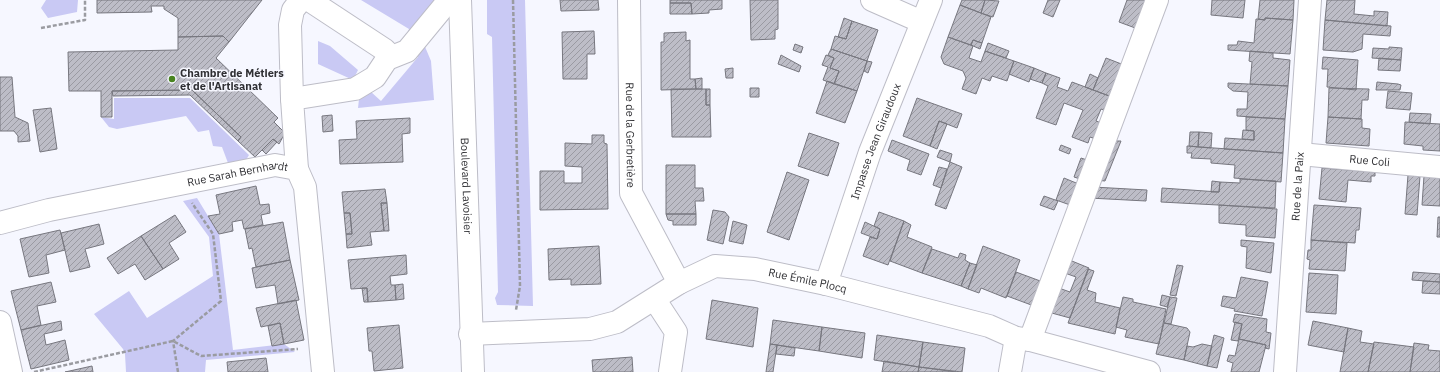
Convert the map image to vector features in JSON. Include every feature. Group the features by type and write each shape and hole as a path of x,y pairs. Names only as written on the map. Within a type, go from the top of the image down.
{"street":[{"path":"298,169 292,99 290,25 293,10 301,0"},
{"path":"309,0 385,50 387,59"},
{"path":"292,99 355,89 374,77 387,59 407,51 449,0"},
{"name":"Boulevard Lavoisier","path":"460,0 470,334 473,372"},
{"name":"Rue de la Gerbretière","path":"629,0 631,193 679,283"},
{"path":"872,0 922,22"},
{"name":"Impasse Jean Giraudoux","path":"826,284 870,152 931,0"},
{"path":"1010,372 1157,0"},
{"name":"Rue de la Paix","path":"1285,372 1310,0"},
{"name":"Rue Coli","path":"1300,154 1440,167"},
{"name":"Rue Sarah Bernhardt","path":"0,223 48,210 276,165 298,169 305,187 323,372"},
{"name":"Rue Émile Plocq","path":"470,334 590,329 617,322 655,300 679,283 715,266 754,269 826,284 989,326 1023,339 1149,372"},
{"path":"655,300 676,332 670,372"},
{"path":"0,322 11,372"}],"path":[{"path":"40,28 85,20 85,0"},
{"path":"513,0 520,286 513,332"},
{"path":"34,372 173,341 221,301 213,234 179,184"},
{"path":"173,341 200,356 321,348"},
{"path":"173,341 178,372"}],"shaded area":[{"path":"46,0 78,0 77,12 48,18 41,8"},
{"path":"361,0 438,0 405,41 409,29"},
{"path":"487,0 525,0 533,306 497,305 495,298 498,292 492,37 487,34"},
{"path":"318,41 330,46 358,70 353,80 318,64"},
{"path":"423,42 431,61 434,100 358,108 359,99 370,91 381,101 418,57 415,54"},
{"path":"114,98 190,98 249,155 246,160 228,163 222,147 213,146 209,130 198,132 186,116 117,129 109,127 101,117 114,119"},
{"path":"197,198 219,234 233,350 284,344 295,352 206,360 205,372 126,372 125,354 123,349 94,314 129,291 147,318 213,276 209,237 183,201"}],"building":[{"path":"97,0 262,0 229,42 223,36 178,37 178,18 164,9 164,6 151,6 152,12 97,13"},
{"path":"560,0 598,0 599,10 561,11"},
{"path":"670,0 722,0 722,9 709,10 709,13 692,14 691,3 670,3"},
{"path":"750,0 778,0 778,29 775,30 775,39 751,40"},
{"path":"962,0 985,0 981,13 960,5"},
{"path":"985,0 999,1 993,17 981,13"},
{"path":"1048,0 1060,0 1053,17 1043,13"},
{"path":"1127,0 1148,0 1138,29 1119,22"},
{"path":"1212,0 1245,0 1243,18 1211,15"},
{"path":"1260,0 1294,0 1293,20 1258,19"},
{"path":"1327,0 1355,0 1354,14 1374,16 1374,11 1388,12 1387,26 1325,20"},
{"path":"670,3 691,3 692,14 670,14"},
{"path":"960,5 991,17 982,43 973,40 971,45 948,37"},
{"path":"844,18 852,21 846,39 838,37"},
{"path":"1265,18 1293,20 1290,54 1228,50 1228,45 1237,45 1238,41 1254,43 1256,19 1265,20"},
{"path":"1325,20 1391,26 1390,36 1363,34 1362,49 1353,52 1323,50"},
{"path":"852,21 878,30 867,61 831,49 835,36 846,39"},
{"path":"594,31 595,54 587,54 587,79 563,79 562,32"},
{"path":"686,32 686,41 690,40 690,79 695,79 696,89 661,90 661,42 664,42 664,33"},
{"path":"223,36 229,42 216,58 278,118 274,122 285,133 279,144 273,139 255,157 238,141 241,137 192,90 112,91 112,117 101,117 101,91 69,91 68,52 178,50 178,37"},
{"path":"948,37 973,46 969,58 981,62 985,51 1014,61 1007,81 992,76 990,81 982,78 976,94 962,89 966,78 963,71 944,64 941,57"},
{"path":"973,40 982,43 980,49 971,45"},
{"path":"988,43 1009,51 1006,58 985,51"},
{"path":"795,44 803,47 801,53 793,50"},
{"path":"1389,47 1402,48 1401,60 1372,58 1373,48 1389,49"},
{"path":"831,49 867,61 857,91 834,84 839,71 830,68 834,58 828,55"},
{"path":"1250,51 1273,53 1273,58 1290,60 1288,86 1250,84 1252,62 1249,61"},
{"path":"781,55 801,66 799,72 778,64"},
{"path":"826,55 834,58 830,68 839,71 834,84 823,80 828,67 822,65"},
{"path":"1323,57 1358,60 1356,90 1327,87 1328,69 1322,69"},
{"path":"1106,58 1124,65 1112,97 1093,90"},
{"path":"1379,58 1401,60 1400,71 1378,70"},
{"path":"867,61 872,62 868,73 864,71"},
{"path":"1014,61 1034,68 1029,82 1009,74"},
{"path":"733,68 733,78 726,78 725,69"},
{"path":"1034,68 1046,73 1042,83 1030,79"},
{"path":"1046,73 1060,78 1057,87 1068,91 1072,82 1112,97 1106,111 1101,109 1096,121 1104,124 1098,140 1090,137 1088,143 1072,137 1083,110 1064,103 1056,125 1036,118 1048,86 1042,83"},
{"path":"1090,74 1098,78 1093,90 1085,87"},
{"path":"0,77 12,77 15,117 28,123 30,141 18,142 18,136 14,131 0,131"},
{"path":"702,78 702,89 696,89 695,79"},
{"path":"827,81 857,91 845,123 816,113"},
{"path":"1377,82 1401,85 1400,90 1376,90"},
{"path":"1228,83 1288,86 1285,119 1237,116 1237,109 1247,109 1248,92 1233,91 1228,87"},
{"path":"750,88 759,88 759,97 750,97"},
{"path":"1329,88 1369,89 1368,100 1362,100 1361,119 1328,117"},
{"path":"671,89 706,89 706,105 710,105 711,137 672,137"},
{"path":"706,89 710,89 710,105 706,105"},
{"path":"192,90 241,137 238,141 190,95 113,96 112,91"},
{"path":"1388,91 1412,93 1410,110 1386,108"},
{"path":"917,98 962,114 957,128 939,121 930,146 903,136"},
{"path":"51,108 57,149 40,152 33,110"},
{"path":"1410,113 1431,114 1430,124 1409,122"},
{"path":"332,115 333,131 323,132 322,116"},
{"path":"1246,117 1285,119 1283,153 1224,149 1225,138 1254,140 1254,131 1246,130"},
{"path":"1328,117 1362,119 1362,128 1370,129 1369,146 1326,143"},
{"path":"410,118 410,133 402,134 403,162 340,164 339,140 357,139 356,121"},
{"path":"939,121 947,124 937,149 930,146"},
{"path":"1405,122 1440,124 1440,151 1423,150 1423,146 1404,144"},
{"path":"1243,130 1254,131 1254,140 1242,139"},
{"path":"1190,132 1199,132 1198,147 1189,146"},
{"path":"1199,132 1212,133 1211,148 1198,147"},
{"path":"809,133 839,143 828,176 798,166"},
{"path":"592,135 604,135 604,143 607,144 608,209 540,210 540,171 564,171 564,183 582,183 582,167 565,166 565,143 592,144"},
{"path":"273,139 277,142 266,154 262,150"},
{"path":"892,140 929,154 921,175 907,170 910,160 888,151"},
{"path":"1110,141 1121,141 1105,181 1095,180"},
{"path":"1061,145 1071,149 1069,154 1059,150"},
{"path":"1187,146 1283,153 1281,182 1234,178 1235,165 1211,163 1211,159 1191,158 1192,153 1187,153"},
{"path":"940,150 952,154 950,162 937,157"},
{"path":"1081,158 1090,161 1083,180 1074,177"},
{"path":"950,162 962,167 946,209 935,205"},
{"path":"666,165 695,165 695,188 703,188 704,201 695,201 696,214 666,214"},
{"path":"939,167 947,169 941,188 933,185"},
{"path":"1322,168 1375,172 1375,176 1371,176 1371,182 1348,180 1346,202 1319,199"},
{"path":"787,172 809,180 789,240 767,232"},
{"path":"1408,175 1420,176 1417,215 1405,214"},
{"path":"1424,176 1440,177 1440,206 1422,205"},
{"path":"1064,178 1081,185 1073,206 1056,200"},
{"path":"1240,179 1276,181 1275,208 1161,202 1162,188 1219,192 1220,182 1240,183"},
{"path":"1212,181 1220,182 1219,192 1211,192"},
{"path":"256,186 260,205 269,204 270,213 261,215 263,225 244,229 242,220 232,222 233,231 219,234 208,216 220,214 216,195"},
{"path":"1093,187 1147,190 1146,201 1089,198"},
{"path":"385,189 387,203 381,203 384,231 370,232 372,245 347,248 346,234 352,234 350,213 344,213 342,192"},
{"path":"1044,196 1058,201 1054,210 1040,205"},
{"path":"381,203 387,203 389,231 384,231"},
{"path":"1219,205 1277,209 1275,238 1246,236 1246,225 1219,223"},
{"path":"1314,205 1361,208 1359,230 1356,230 1355,243 1311,240"},
{"path":"713,210 725,212 729,217 723,244 707,240"},
{"path":"879,212 904,221 888,265 863,256 870,237 877,239 880,229 874,226"},
{"path":"344,213 350,213 352,234 346,234"},
{"path":"666,214 696,214 696,225 673,225 673,221 668,220"},
{"path":"175,215 186,232 169,243 179,259 163,269 141,236"},
{"path":"1438,217 1440,217 1440,237 1437,237"},
{"path":"733,221 747,225 743,244 729,241"},
{"path":"904,221 911,225 907,237 932,247 922,273 890,261"},
{"path":"283,222 290,260 256,267 252,248 249,249 245,229"},
{"path":"865,222 880,229 877,239 861,233"},
{"path":"99,224 104,244 85,249 90,267 70,272 61,233"},
{"path":"60,230 65,250 46,255 49,273 29,277 20,239"},
{"path":"141,236 163,269 145,280 135,264 118,274 107,258"},
{"path":"1241,240 1274,243 1271,273 1246,268 1247,247 1241,246"},
{"path":"1311,240 1347,243 1345,271 1309,269 1310,260 1307,259 1308,250 1311,250"},
{"path":"599,246 601,284 571,285 571,279 549,280 548,249"},
{"path":"983,246 1020,260 1006,298 981,288 979,293 968,289"},
{"path":"932,249 958,258 960,253 966,255 965,260 970,263 961,286 922,273"},
{"path":"406,255 407,274 390,276 391,285 395,285 396,300 368,302 367,288 351,289 348,260"},
{"path":"1067,259 1089,268 1070,318 1048,312 1056,287 1070,292 1076,277 1062,272"},
{"path":"290,260 299,300 278,304 275,285 256,288 252,268"},
{"path":"970,263 977,265 968,289 961,286"},
{"path":"1177,265 1183,266 1176,296 1170,295"},
{"path":"1088,269 1094,271 1087,290 1096,293 1095,302 1120,308 1115,334 1068,323"},
{"path":"1016,272 1043,282 1034,306 1007,296"},
{"path":"1413,272 1440,274 1440,282 1412,280"},
{"path":"1309,273 1338,275 1336,314 1306,312"},
{"path":"1241,277 1268,282 1262,316 1234,311 1235,309 1221,306 1223,296 1236,298"},
{"path":"1423,281 1440,282 1440,294 1422,293"},
{"path":"51,282 56,302 37,306 41,325 21,330 11,291"},
{"path":"403,284 404,299 396,300 395,285"},
{"path":"362,288 367,288 368,302 364,302"},
{"path":"1162,295 1170,297 1167,307 1160,305"},
{"path":"1123,297 1133,299 1133,302 1166,309 1159,344 1125,337 1127,330 1116,327"},
{"path":"1170,297 1177,298 1171,324 1164,323"},
{"path":"296,300 304,340 284,344 280,323 261,327 256,308"},
{"path":"712,300 758,308 753,347 706,339"},
{"path":"1235,314 1267,319 1266,332 1271,333 1269,349 1265,348 1266,345 1239,339 1242,324 1233,322"},
{"path":"773,320 822,327 819,351 770,344"},
{"path":"61,321 62,330 44,334 46,345 65,340 69,360 31,369 21,330"},
{"path":"1313,321 1348,328 1344,352 1308,345"},
{"path":"1235,322 1242,324 1238,341 1231,340"},
{"path":"280,323 284,344 272,346 268,326"},
{"path":"1164,323 1187,328 1190,332 1184,360 1156,354"},
{"path":"399,325 403,368 374,371 372,351 369,351 367,328"},
{"path":"822,327 865,333 862,358 819,351"},
{"path":"1348,328 1362,331 1360,342 1374,344 1368,372 1340,372"},
{"path":"877,335 923,342 919,367 874,360"},
{"path":"1214,335 1224,338 1217,368 1207,366"},
{"path":"1239,339 1266,345 1259,372 1231,372 1233,363 1227,361 1229,355 1235,356"},
{"path":"923,342 965,348 962,372 919,367"},
{"path":"1374,342 1414,347 1410,372 1368,372"},
{"path":"1414,343 1429,345 1428,350 1440,351 1440,372 1410,372"},
{"path":"770,344 777,345 773,372 766,372"},
{"path":"1202,344 1212,346 1207,366 1184,360 1187,346 1193,347"},
{"path":"777,345 795,348 794,356 776,354"},
{"path":"632,357 633,372 593,372 592,360"},
{"path":"266,358 268,372 228,372 227,362"},
{"path":"884,361 919,367 918,372 882,372"},
{"path":"92,366 93,372 65,372"},
{"path":"919,367 956,372 918,372"}],"place":[{"name":"Chambre de Métiers et de l'Artisanat","path":"172,79"}]}
